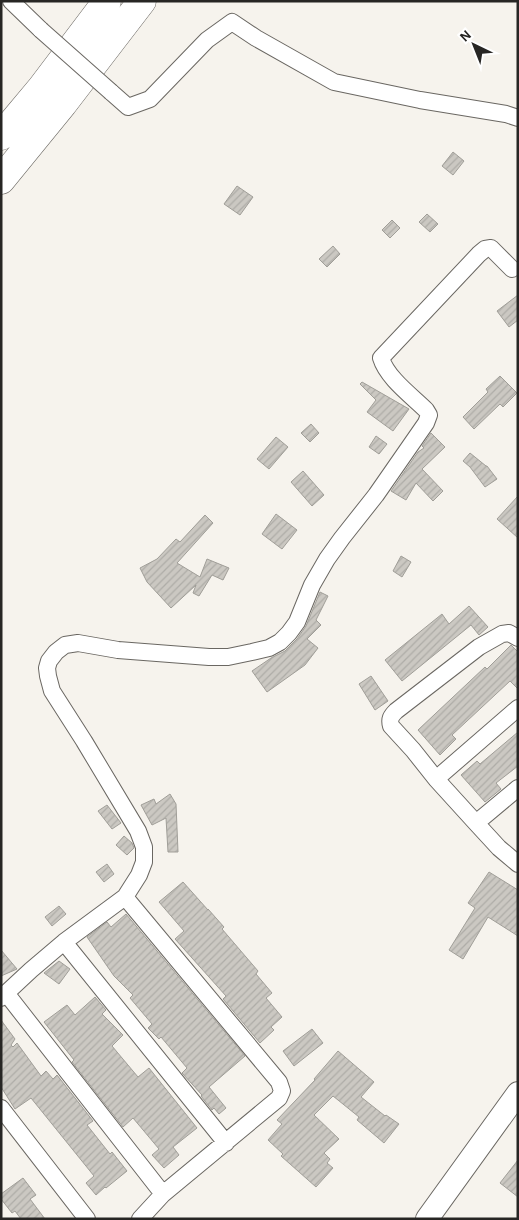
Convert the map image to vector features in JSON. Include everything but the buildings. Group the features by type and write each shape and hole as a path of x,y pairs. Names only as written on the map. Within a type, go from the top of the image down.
{"highway":[{"path":"1,136 42,87 107,1"},
{"path":"1,180 63,104 142,1"}],"street":[{"path":"11,1 40,30 128,107 150,99 207,40 232,22 256,38 334,82 420,100 506,114 518,118"},
{"path":"163,1194 3,996 64,942 125,897 139,876 144,862 144,847 138,831 52,691 48,676 49,661 65,645 78,643 118,650 228,657 269,648 280,642 297,622 312,585 327,559 376,495 429,415 397,382 384,366 381,358 485,248 490,248 512,269"},
{"path":"518,638 509,633 502,634 480,647 396,711 391,717 390,722 391,726 476,823 499,848 518,864"},
{"path":"436,778 518,708"},
{"path":"476,823 518,788"},
{"path":"125,897 279,1082 282,1091 279,1098 163,1194 140,1219"},
{"path":"64,942 226,1143"},
{"path":"427,1219 518,1093"},
{"path":"1,1108 87,1219"}]}
